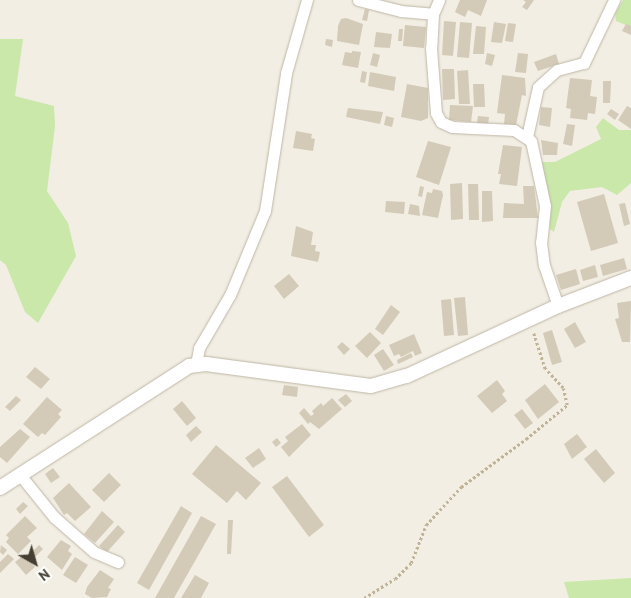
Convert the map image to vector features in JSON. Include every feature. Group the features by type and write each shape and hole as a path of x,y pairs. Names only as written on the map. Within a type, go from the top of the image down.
{"street":[{"path":"196,364 199,348 230,295 265,211 286,74 307,0"},
{"path":"358,0 401,11 433,14"},
{"path":"439,0 433,14 431,48 436,113 440,122 452,128 514,130 527,137 535,151 545,206 541,242 544,265 558,306"},
{"path":"527,137 538,87 557,70 584,63 614,0"},
{"path":"0,488 175,374 196,364 371,386 406,376 558,306 631,278"},
{"path":"21,476 54,517 94,552 118,562"}],"path":[{"path":"364,598 395,579 410,563 426,525 460,487 526,440 567,405 563,388 545,369 528,320"}],"green space":[{"path":"623,0 631,0 631,27 616,21 615,14"},
{"path":"0,39 23,39 15,96 54,106 55,126 47,191 68,223 76,256 38,323 25,312 6,265 0,260"},
{"path":"603,118 619,130 631,130 631,183 617,195 602,187 570,191 562,202 554,232 550,229 542,162 555,162 601,139 596,127"},
{"path":"631,578 631,598 569,598 564,582"}],"building":[{"path":"460,0 487,0 481,16 468,10 465,17 455,12"},
{"path":"523,0 534,0 527,10 522,7 526,2"},
{"path":"365,9 369,10 367,21 362,20"},
{"path":"346,18 363,24 359,45 337,41 338,26 341,19"},
{"path":"444,21 456,22 453,56 442,55"},
{"path":"460,22 472,23 469,58 457,57"},
{"path":"494,22 506,24 502,43 491,42"},
{"path":"508,23 516,24 513,42 505,41"},
{"path":"626,24 631,26 631,35 622,31"},
{"path":"405,25 426,27 424,48 403,46"},
{"path":"476,26 486,27 484,54 473,54"},
{"path":"399,29 403,29 402,41 398,41"},
{"path":"376,32 392,34 390,48 374,47"},
{"path":"326,39 333,40 332,47 325,45"},
{"path":"352,51 361,52 358,68 342,65 345,52 352,53"},
{"path":"373,53 380,55 377,67 370,65"},
{"path":"487,53 495,55 492,66 485,64"},
{"path":"518,53 528,54 526,73 515,72"},
{"path":"556,54 559,64 538,71 534,62"},
{"path":"442,69 454,69 455,99 443,100"},
{"path":"468,70 470,104 459,104 457,71"},
{"path":"362,71 367,72 365,83 360,82"},
{"path":"370,72 396,77 394,91 368,86"},
{"path":"502,75 525,78 526,96 522,95 516,125 504,124 505,114 497,113"},
{"path":"570,78 592,80 590,96 597,97 595,114 588,113 587,120 570,118 571,109 566,108"},
{"path":"603,81 611,81 610,103 603,103"},
{"path":"407,84 428,88 428,118 421,121 401,117"},
{"path":"473,84 484,84 485,107 474,107"},
{"path":"450,105 473,106 471,122 449,120"},
{"path":"627,106 631,108 631,129 618,120"},
{"path":"541,107 552,108 550,127 539,125"},
{"path":"348,108 383,112 380,124 346,117"},
{"path":"611,109 619,114 615,120 607,114"},
{"path":"386,116 394,118 392,127 384,125"},
{"path":"478,116 489,117 488,124 477,123"},
{"path":"567,124 575,125 572,146 563,144"},
{"path":"296,131 312,134 311,138 315,139 313,151 293,148"},
{"path":"541,140 558,143 557,155 543,155"},
{"path":"428,141 451,147 439,185 416,177"},
{"path":"503,145 522,147 517,186 499,184 501,174 498,174"},
{"path":"462,183 463,219 451,220 450,184"},
{"path":"468,184 478,184 479,220 469,220"},
{"path":"420,186 424,187 422,197 418,196"},
{"path":"523,186 534,186 538,218 503,218 504,203 524,204"},
{"path":"433,189 442,191 443,195 438,218 422,215 427,192 432,193"},
{"path":"482,191 492,191 493,221 482,222"},
{"path":"604,194 618,243 591,251 577,202"},
{"path":"386,201 405,202 404,214 385,212"},
{"path":"625,203 630,224 624,226 619,204"},
{"path":"410,204 419,206 420,216 408,214"},
{"path":"296,226 313,232 311,245 316,245 315,251 320,252 318,262 291,256"},
{"path":"624,258 627,269 603,276 600,265"},
{"path":"595,265 598,277 583,281 580,270"},
{"path":"576,269 580,284 561,290 556,275"},
{"path":"289,274 299,286 284,299 274,286"},
{"path":"465,297 468,335 458,336 454,298"},
{"path":"451,299 454,335 444,336 441,300"},
{"path":"631,301 630,342 622,342 615,319 619,318 617,303"},
{"path":"391,305 400,312 383,335 375,329"},
{"path":"575,322 586,342 575,348 564,329"},
{"path":"552,330 562,362 552,365 543,333"},
{"path":"370,332 381,343 367,358 355,346"},
{"path":"414,334 422,353 415,356 413,351 401,357 399,354 394,356 389,345"},
{"path":"342,342 350,349 344,355 337,347"},
{"path":"383,349 394,365 384,371 374,355"},
{"path":"411,353 413,357 398,364 397,360"},
{"path":"35,367 50,379 41,389 26,377"},
{"path":"497,380 505,391 502,394 507,401 492,413 477,396"},
{"path":"545,384 559,402 538,419 525,400"},
{"path":"284,385 298,387 297,397 282,395"},
{"path":"346,394 352,401 345,407 338,400"},
{"path":"16,396 21,400 10,411 5,407"},
{"path":"47,397 62,410 58,414 61,417 45,435 42,433 38,437 23,424"},
{"path":"332,398 342,409 319,429 310,422 308,424 299,413 304,408 311,416 314,414 312,411 321,403 323,406"},
{"path":"182,401 196,418 187,426 173,409"},
{"path":"522,409 533,423 525,429 514,415"},
{"path":"302,424 311,435 289,457 281,447 288,441 285,437"},
{"path":"196,426 202,432 191,442 186,435"},
{"path":"20,429 30,437 7,463 0,457 0,447"},
{"path":"577,434 587,447 572,459 564,444"},
{"path":"277,438 281,443 276,447 272,442"},
{"path":"216,445 261,483 246,500 237,491 227,503 192,474"},
{"path":"259,448 266,459 253,468 245,458"},
{"path":"596,449 615,473 604,483 584,459"},
{"path":"53,468 60,477 51,483 45,474"},
{"path":"109,473 121,485 104,502 92,490"},
{"path":"287,476 324,525 309,537 272,487"},
{"path":"69,483 91,507 75,521 67,513 64,515 53,498"},
{"path":"23,502 28,506 20,514 16,509"},
{"path":"181,506 192,513 149,590 137,583"},
{"path":"102,511 114,522 95,543 84,534"},
{"path":"25,516 37,528 27,537 31,541 18,554 6,542 9,538 6,535"},
{"path":"201,516 216,524 174,598 155,598"},
{"path":"228,520 233,520 231,554 227,554"},
{"path":"118,525 125,532 107,552 99,546"},
{"path":"61,540 71,546 68,551 72,554 62,570 47,557"},
{"path":"1,545 7,550 3,555 0,552"},
{"path":"39,545 43,549 33,559 29,555"},
{"path":"8,554 14,559 0,573 0,562"},
{"path":"24,555 35,567 26,575 15,562"},
{"path":"75,557 88,565 76,583 63,575"},
{"path":"100,570 114,579 108,588 111,589 107,597 92,598 85,594 87,587"},
{"path":"195,575 209,583 201,598 181,598"}]}
